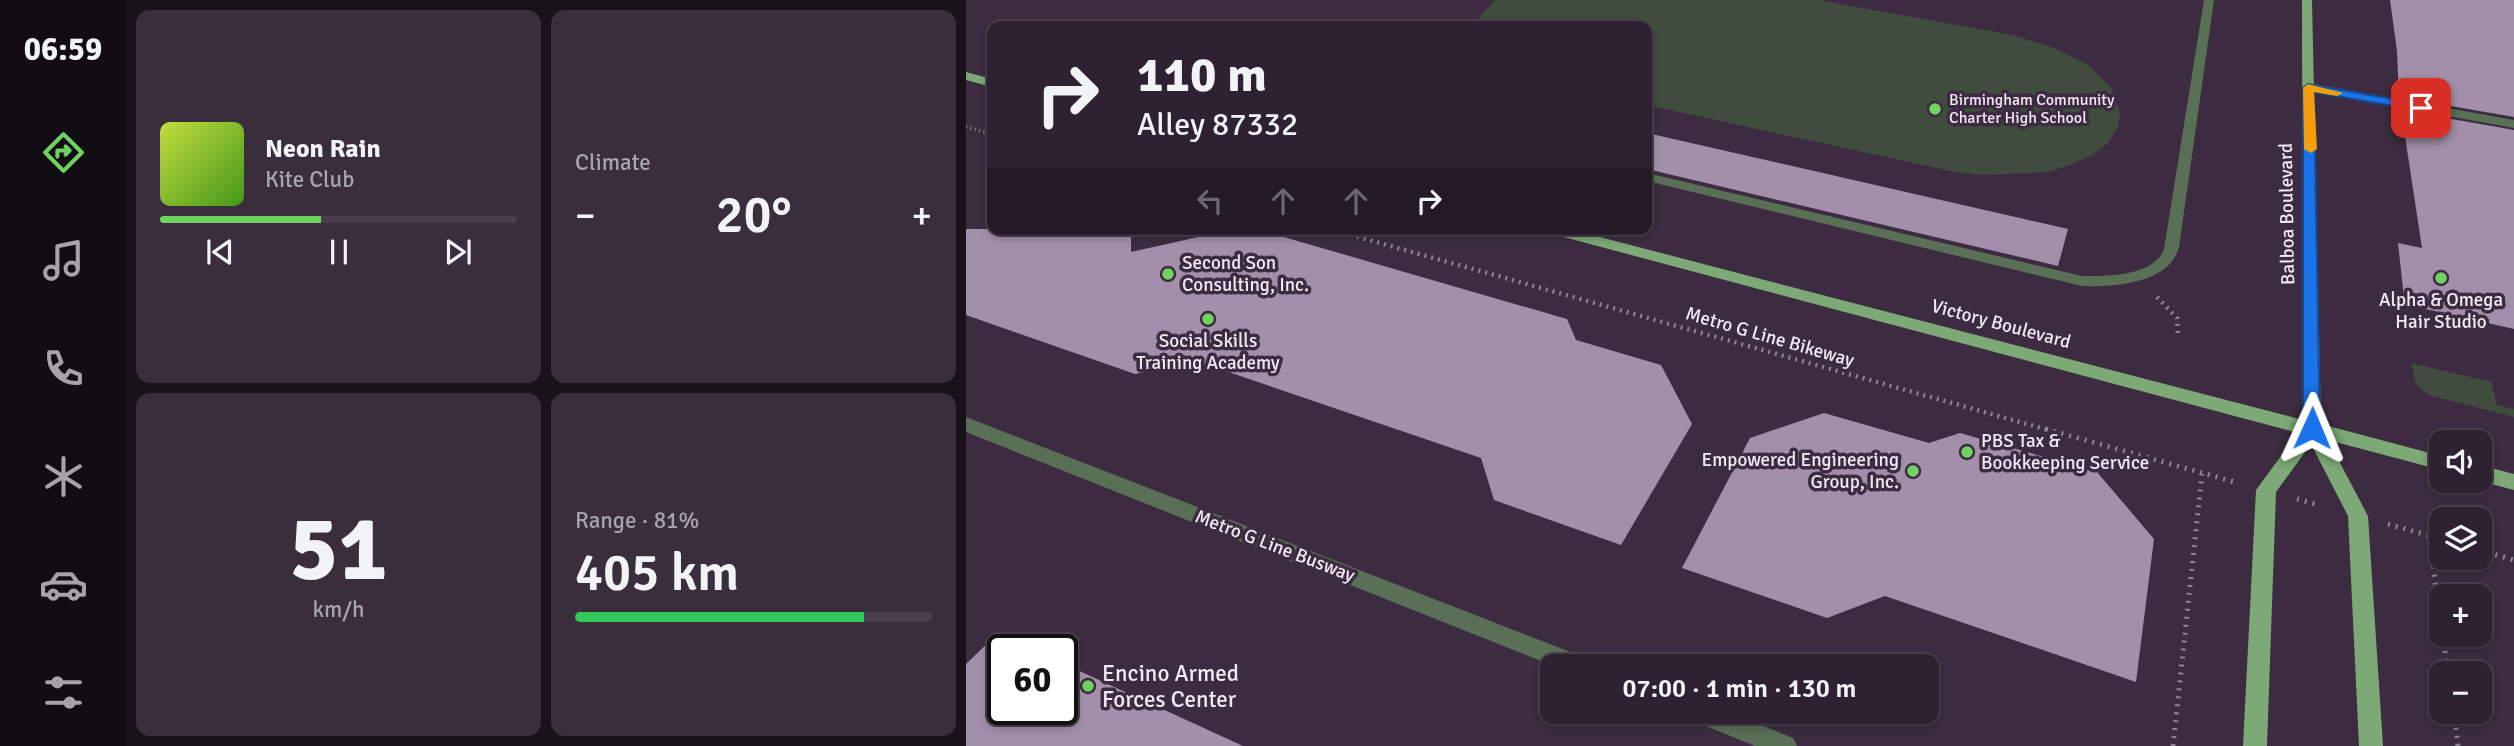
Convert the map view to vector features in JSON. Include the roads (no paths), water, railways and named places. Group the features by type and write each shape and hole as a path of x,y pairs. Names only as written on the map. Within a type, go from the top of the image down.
{"main road":[{"name":"Balboa Boulevard","path":"2307,0 2312,428 2358,516 2371,746"},
{"path":"966,76 987,82"},
{"name":"Victory Boulevard","path":"1573,235 2429,460"},
{"path":"2255,746 2266,490 2312,428"},
{"path":"2492,476 2514,482"}],"lane":[{"path":"1652,178 2082,281 2112,282 2154,267 2168,256 2173,240 2209,0"},
{"path":"2308,88 2514,124"},
{"name":"Metro G Line Busway","path":"966,424 1550,654"},
{"path":"1729,724 1785,746"}],"place":[{"name":"Birmingham Community Charter High School","path":"1935,109"},
{"name":"Second Son Consulting, Inc.","path":"1168,274"},
{"name":"Alpha & Omega Hair Studio","path":"2441,278"},
{"name":"Social Skills Training Academy","path":"1208,319"},
{"name":"PBS Tax & Bookkeeping Service","path":"1967,452"},
{"name":"Empowered Engineering Group, Inc.","path":"1913,471"},
{"name":"Encino Armed Forces Center","path":"1088,686"}]}
